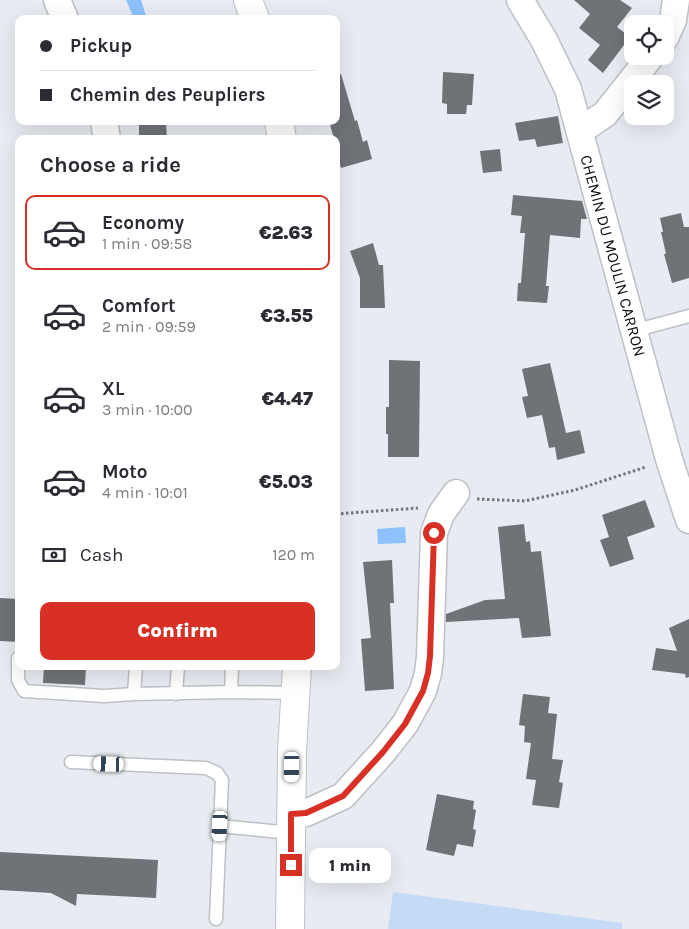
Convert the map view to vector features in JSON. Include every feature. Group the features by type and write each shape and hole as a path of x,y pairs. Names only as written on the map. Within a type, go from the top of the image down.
{"street":[{"path":"57,0 63,15"},
{"path":"248,0 253,15"},
{"name":"CHEMIN DU MOULIN CARRON","path":"520,0 544,40 568,89 633,331 669,459 689,520"},
{"path":"674,15 676,0"},
{"path":"580,132 605,114 644,65"},
{"path":"291,824 306,813 343,796 383,752 405,724 423,691 430,656 434,533 442,514 456,493"},
{"path":"290,929 292,752 297,670"}],"lane":[{"path":"633,331 689,316"},
{"path":"18,670 18,680 24,691 104,696 231,692 296,693"},
{"path":"134,694 136,670"},
{"path":"176,694 178,670"},
{"path":"231,692 232,670"},
{"path":"71,762 206,768 217,773 222,780 216,919"},
{"path":"220,826 291,824"}],"path":[{"path":"340,514 425,508 456,493 481,500 525,501 575,490 669,459"}],"shaded area":[{"path":"393,892 622,923 622,929 388,929"}],"water":[{"path":"126,0 141,0 146,15 132,15"},
{"path":"405,527 406,543 378,544 377,529"}],"building":[{"path":"574,0 620,0 632,8 626,15 624,15 624,18 617,27 624,32 624,45 603,73 588,60 600,45 579,28 590,14"},
{"path":"443,72 474,74 472,105 467,105 466,114 447,114 447,104 442,103"},
{"path":"340,74 355,121 357,120 363,142 367,140 372,159 341,168 340,135 333,135 330,125 340,125"},
{"path":"558,116 563,143 537,147 535,139 519,141 515,123"},
{"path":"139,125 166,125 167,135 139,135"},
{"path":"500,149 502,171 483,173 480,151"},
{"path":"513,195 582,201 587,219 581,219 580,238 550,235 546,286 549,286 547,303 517,301 518,283 521,283 525,233 520,233 522,216 511,215"},
{"path":"681,213 684,227 689,227 689,278 672,283 664,254 666,254 660,218"},
{"path":"373,243 379,265 383,265 385,308 360,308 360,278 350,251"},
{"path":"389,360 420,361 419,457 388,457 386,407 389,407"},
{"path":"550,363 566,433 580,430 585,453 557,460 555,447 549,448 542,415 527,418 522,397 528,396 522,369"},
{"path":"645,500 655,527 627,537 634,559 610,567 600,540 609,537 602,515"},
{"path":"524,524 526,542 530,541 531,552 541,551 551,636 522,638 519,618 446,622 446,614 485,600 505,599 498,527"},
{"path":"392,560 394,603 390,603 394,689 365,691 361,639 371,638 363,562"},
{"path":"0,598 15,599 15,642 0,641"},
{"path":"689,619 689,677 686,678 685,674 652,670 656,648 677,651 669,628"},
{"path":"44,670 86,670 85,685 43,683"},
{"path":"523,694 550,697 548,713 557,714 552,759 563,760 559,782 563,783 559,808 532,805 536,780 526,779 531,743 524,742 525,726 519,725"},
{"path":"437,794 474,801 473,809 476,810 473,829 476,830 473,847 457,844 454,856 426,850"},
{"path":"0,852 158,860 156,898 77,894 76,906 51,893 0,890"}],"route":[{"path":"291,865 291,814 306,813 343,796 383,752 405,724 423,691 430,656 434,533"}]}
